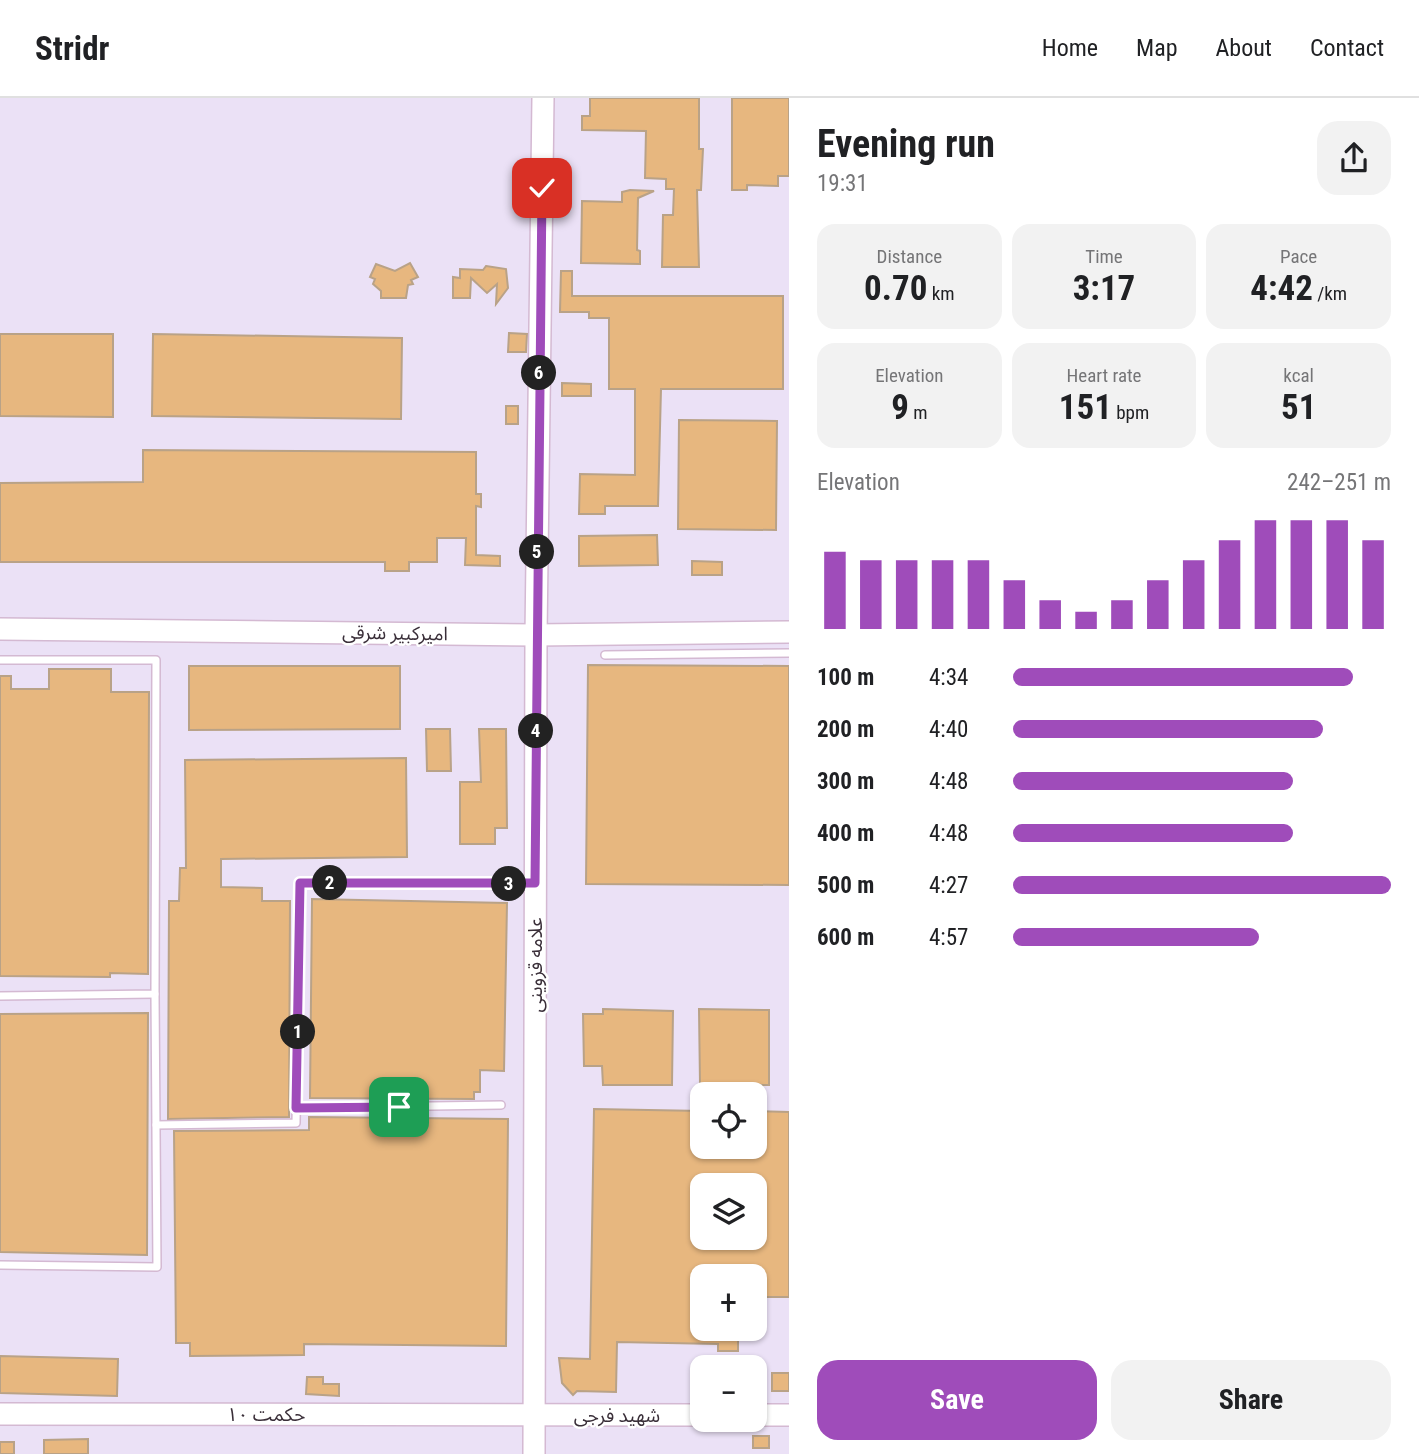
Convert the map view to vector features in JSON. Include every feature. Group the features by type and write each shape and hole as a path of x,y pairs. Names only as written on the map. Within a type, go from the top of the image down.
{"street":[{"name":"علامه قزوینی","path":"534,1454 536,635 543,98"},
{"name":"امیرکبیر شرقی","path":"0,629 536,635 789,632"},
{"name":"حکمت ۱۰","path":"0,1414 533,1415"},
{"name":"شهید فرجی","path":"533,1415 690,1415"},
{"path":"767,1415 789,1415"}],"lane":[{"path":"605,655 789,653"},
{"path":"0,660 156,660 157,1267 0,1265"},
{"path":"156,1125 296,1123 300,883 535,883"},
{"path":"0,996 155,994"},
{"path":"296,1108 501,1105"}],"shaded area":[{"path":"0,98 789,98 789,1454 0,1454"}],"building":[{"path":"590,98 699,98 699,149 703,149 701,190 697,190 699,267 662,267 663,215 673,215 674,189 666,189 666,179 645,178 646,131 582,130 582,116 590,116"},
{"path":"732,98 789,98 789,176 778,176 778,186 747,185 747,190 732,190"},
{"path":"654,191 638,198 637,250 640,251 640,264 581,263 582,201 622,202 622,192"},
{"path":"410,263 418,277 411,280 413,284 408,285 406,298 381,298 381,291 373,284 375,279 370,277 376,264 395,271"},
{"path":"486,266 506,269 508,288 496,304 497,284 487,293 471,278 470,298 453,298 453,277 460,278 460,269 483,270"},
{"path":"561,271 572,271 572,296 783,296 783,389 661,389 658,506 605,506 605,514 579,514 580,474 635,475 635,389 609,389 609,318 589,318 589,312 560,312"},
{"path":"509,333 527,334 526,352 508,352"},
{"path":"0,334 113,334 113,417 0,416"},
{"path":"153,334 402,338 401,419 152,416"},
{"path":"562,383 591,384 591,396 562,396"},
{"path":"506,406 518,406 518,424 506,424"},
{"path":"679,420 777,421 776,530 678,529"},
{"path":"143,450 476,452 476,494 481,494 481,507 476,506 476,555 500,556 500,566 465,565 466,538 437,538 437,562 409,562 409,571 385,571 385,562 0,562 0,483 143,482"},
{"path":"657,535 658,565 579,566 579,536"},
{"path":"692,561 722,562 722,575 692,575"},
{"path":"588,665 789,666 789,885 586,884"},
{"path":"189,666 400,666 400,729 189,730"},
{"path":"49,669 111,669 111,692 149,692 148,974 110,973 110,977 0,976 0,676 11,676 11,689 49,689"},
{"path":"426,729 450,729 451,771 427,771"},
{"path":"479,729 506,729 507,828 495,828 495,844 460,844 460,782 481,782"},
{"path":"406,758 407,857 221,859 221,887 262,888 262,901 290,901 289,1117 168,1119 169,901 179,901 180,868 186,868 185,760"},
{"path":"312,899 507,903 504,1071 480,1070 480,1092 474,1092 474,1099 310,1098"},
{"path":"603,1009 673,1011 672,1085 603,1085 602,1066 584,1066 583,1014 603,1014"},
{"path":"699,1009 769,1010 769,1085 767,1082 700,1082"},
{"path":"148,1013 147,1255 0,1252 0,1014"},
{"path":"594,1109 690,1111 690,1159 767,1159 767,1111 789,1112 789,1297 767,1297 767,1264 690,1264 690,1341 738,1341 738,1351 718,1351 718,1344 617,1342 616,1392 577,1391 573,1395 562,1383 559,1358 590,1359"},
{"path":"309,1117 508,1119 506,1346 304,1344 304,1355 190,1356 190,1343 176,1343 174,1131 309,1130"},
{"path":"0,1356 118,1359 117,1396 0,1393"},
{"path":"772,1373 789,1373 789,1391 772,1391"},
{"path":"307,1377 323,1377 323,1384 339,1384 339,1396 306,1394"},
{"path":"753,1436 769,1436 769,1448 753,1448"},
{"path":"88,1439 88,1454 44,1454 44,1440"},
{"path":"0,1442 14,1442 14,1454 0,1454"}],"route":[{"path":"399,1107 296,1108 300,883 535,883 542,188"}]}
